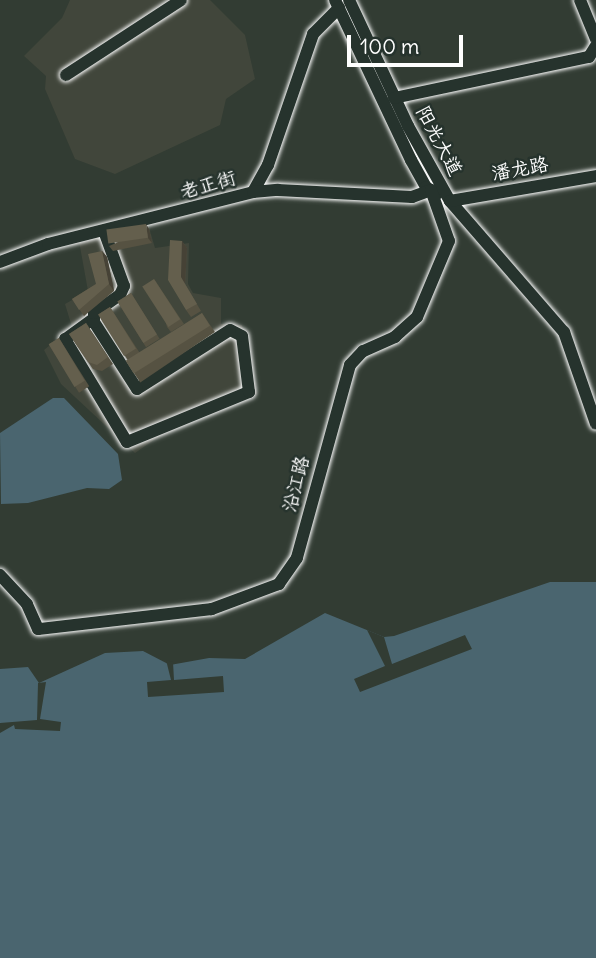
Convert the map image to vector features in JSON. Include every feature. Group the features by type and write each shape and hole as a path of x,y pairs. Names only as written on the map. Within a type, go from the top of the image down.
{"street":[{"path":"66,75 181,0"},
{"path":"580,0 596,39"},
{"path":"253,192 268,165 313,34 341,3"},
{"name":"阳光大道","path":"341,3 450,201"},
{"name":"阳光大道","path":"341,3 396,132 431,190 450,201"},
{"path":"394,98 589,57 596,46"},
{"name":"潘龙路","path":"450,201 596,176"},
{"name":"老正街","path":"0,262 104,231 253,192 412,197 431,190"},
{"name":"沿江路","path":"0,575 27,604 38,629 224,606 261,594 284,579 297,558 350,365 362,351 389,341 412,324 446,256 449,241 431,190"},
{"path":"450,201 564,332 596,424"},
{"path":"93,319 138,388 226,331 237,332 242,336 249,392 127,442 65,339 120,295 124,286 104,231"}],"shaded area":[{"path":"70,0 210,0 245,35 255,79 226,99 220,125 115,174 75,159 45,89 46,76 24,56 62,18"},
{"path":"148,224 155,248 189,243 188,284 193,293 221,298 221,324 242,325 257,394 170,429 135,453 61,384 44,350 72,327 65,304 88,291 79,241"}],"water":[{"path":"53,398 64,398 118,454 122,480 109,489 87,488 28,503 1,504 0,433"},
{"path":"550,582 596,582 596,958 0,958 0,669 28,667 39,683 105,653 143,651 170,665 209,658 245,659 325,613 384,637 394,636"}],"pier":[{"path":"367,630 384,637 392,664 465,635 472,649 360,692 354,679 385,666"},
{"path":"166,660 173,662 174,680 223,676 224,692 148,697 147,682 171,680"},
{"path":"46,682 40,719 61,722 60,731 15,729 14,725 0,733 0,723 37,720 38,683"}],"building":[{"path":"146,224 148,238 108,243 106,230"},
{"path":"170,240 182,241 181,277 197,304 186,310 168,280"},
{"path":"102,251 109,284 79,310 72,299 96,284 88,254"},
{"path":"154,279 180,319 168,327 142,287"},
{"path":"131,293 157,335 143,343 117,301"},
{"path":"110,307 136,349 124,356 98,314"},
{"path":"202,313 210,326 134,373 126,361"},
{"path":"86,323 108,357 97,365 88,362 69,334"},
{"path":"59,338 85,381 74,387 49,344"}]}
